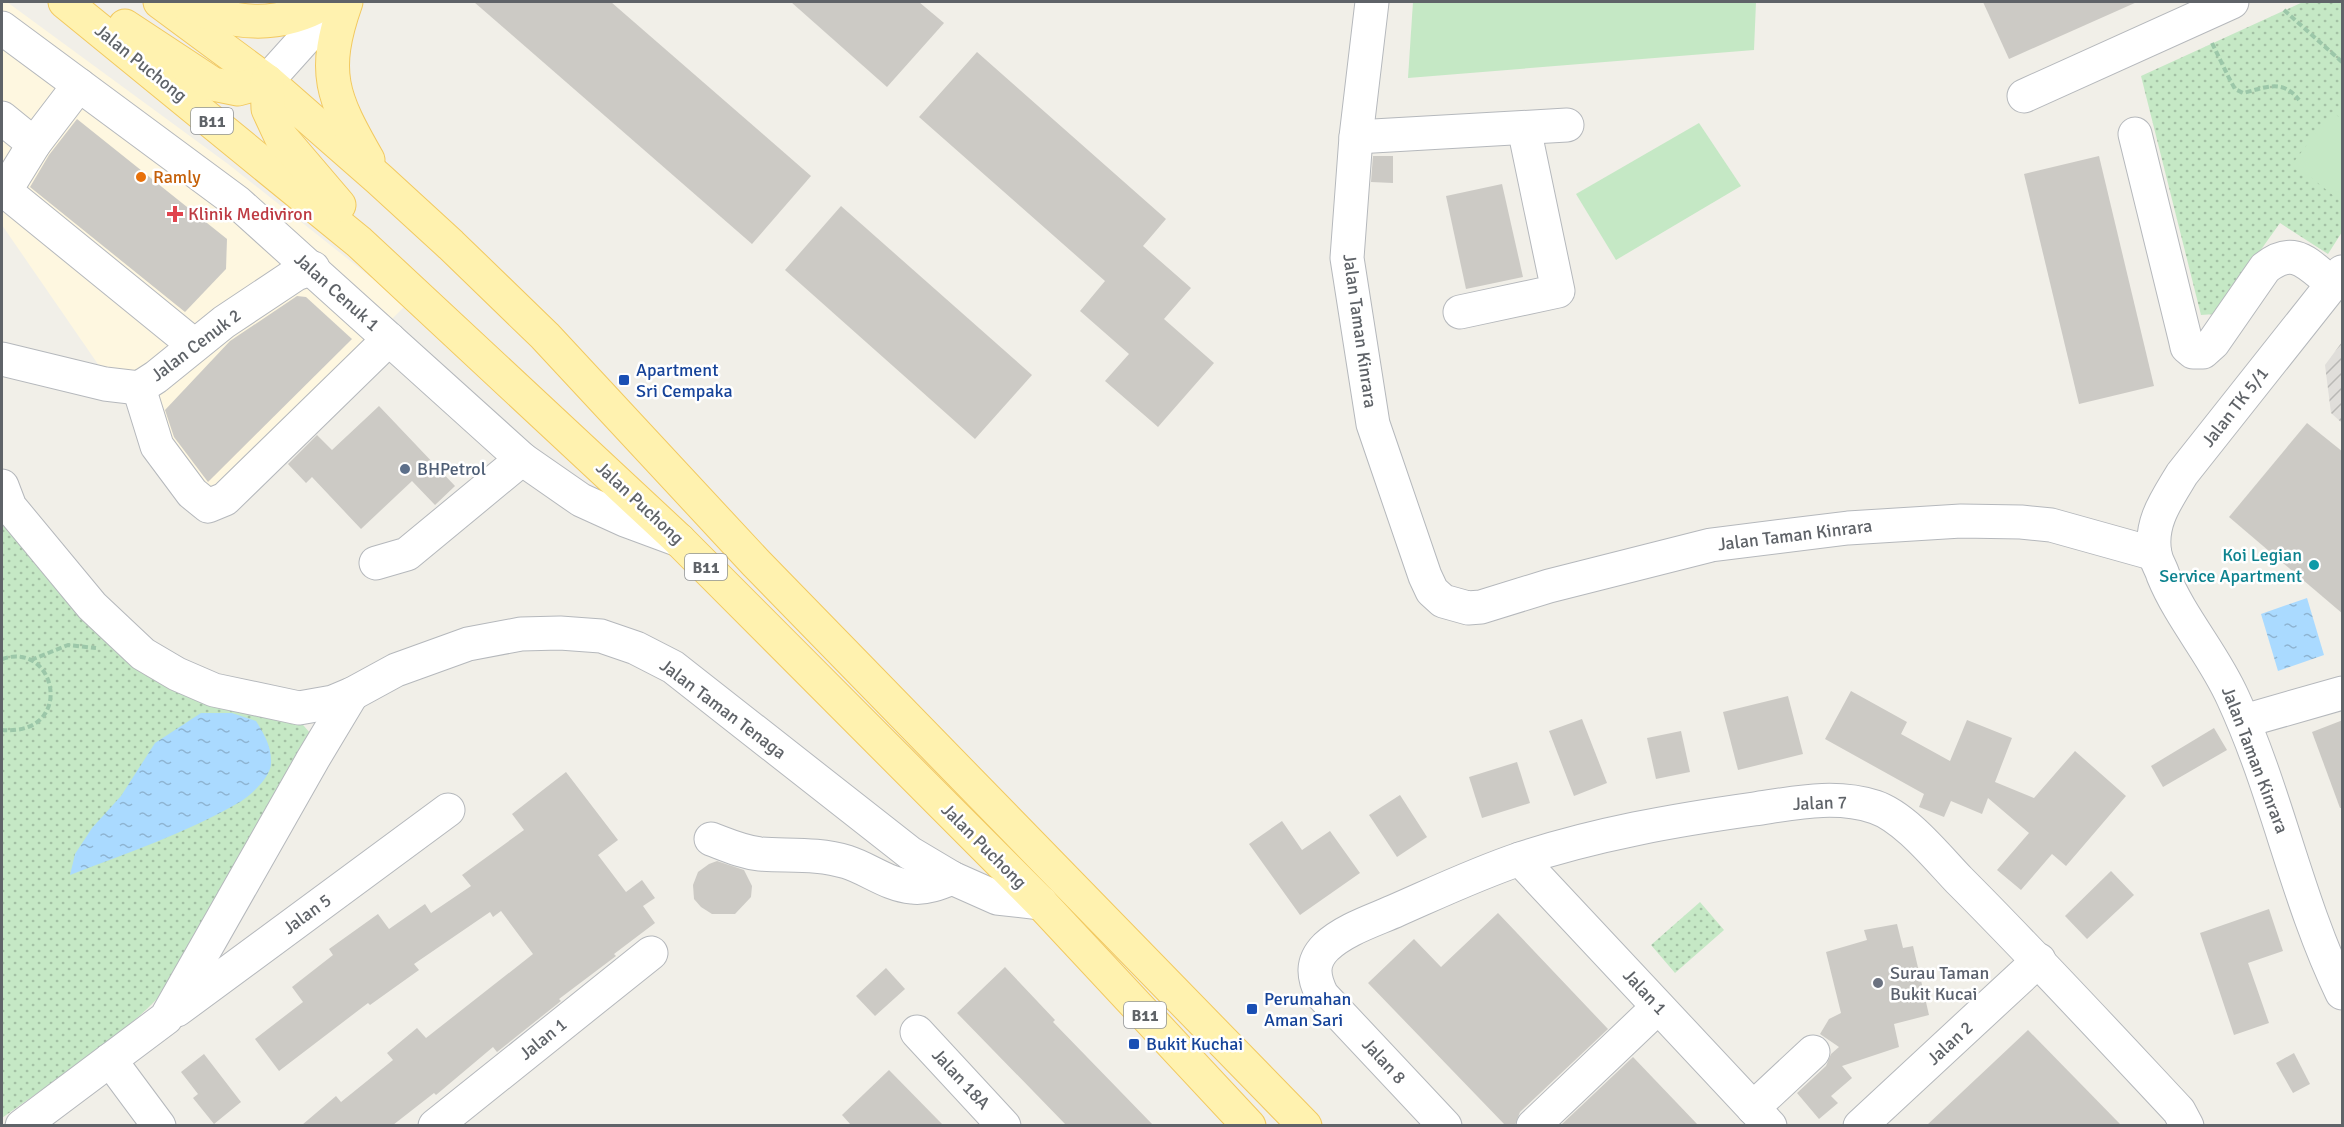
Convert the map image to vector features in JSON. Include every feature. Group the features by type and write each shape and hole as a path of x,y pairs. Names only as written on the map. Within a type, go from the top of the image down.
{"main road":[{"name":"Jalan Puchong","path":"160,2 267,81 451,245 545,336 756,563 1305,1125"},
{"path":"183,2 220,17 246,21 284,19 326,2"},
{"path":"346,2 332,48 331,73 337,98 351,131 379,179"},
{"name":"Jalan Puchong","path":"70,5 359,242 679,540 1041,903 1249,1125"},
{"path":"70,5 122,24 213,84 238,89 267,81 268,109 281,137 347,214 359,242"}],"street":[{"path":"267,81 338,2"},
{"name":"Jalan Taman Kinrara","path":"1372,2 1356,137 1347,258 1373,424 1432,591 1443,601 1468,608 1482,607 1571,580 1711,545 1906,523 2009,522 2050,525 2155,554 2170,591 2232,694 2244,721 2307,907 2343,993"},
{"path":"2024,96 2232,2"},
{"name":"Jalan Cenuk 1","path":"2,28 237,202 522,459 581,500 625,520 679,540"},
{"path":"79,85 34,144 4,191 194,345"},
{"path":"2,118 34,144"},
{"path":"1356,137 1567,125"},
{"path":"1460,312 1558,291 1524,128"},
{"path":"2135,134 2187,346 2193,352 2203,352 2213,343 2265,268 2277,259 2289,256 2300,259 2338,278"},
{"name":"Jalan Cenuk 2","path":"2,359 105,384 139,388 156,377 194,345 277,286 296,274 312,268"},
{"name":"Jalan TK 5/1","path":"2155,554 2154,529 2162,507 2182,474 2338,278"},
{"path":"139,388 157,446 192,493 208,506 225,499 389,339"},
{"path":"376,563 407,554 522,459"},
{"name":"Jalan Taman Tenaga","path":"2,486 10,507 92,606 143,654 177,674 214,690 299,708 333,702 396,670 468,644 521,634 560,633 601,636 636,648 673,667 910,853 952,878 997,898 1041,903"},
{"path":"2244,721 2343,693"},
{"name":"Jalan 5","path":"166,1018 352,694"},
{"name":"Jalan 5","path":"299,708 317,726 319,735 313,759"},
{"name":"Jalan 7","path":"1372,922 1461,882 1520,860 1614,833 1707,816 1819,800 1851,800 1879,808 1906,826 2039,960 2179,1112 2187,1125"},
{"name":"Jalan 5","path":"22,1125 448,810"},
{"path":"711,839 736,849 759,854 787,854 847,862 896,885 914,888 952,878"},
{"name":"Jalan 1","path":"1520,860 1762,1117"},
{"name":"Jalan 8","path":"1372,922 1344,934 1326,947 1316,963 1314,979 1332,1006 1445,1125"},
{"name":"Jalan 1","path":"435,1125 651,953"},
{"name":"Jalan 2","path":"1860,1125 2039,960"},
{"path":"1533,1125 1658,1007"},
{"name":"Jalan 18A","path":"917,1032 1004,1125"},
{"path":"1762,1117 1814,1052"},
{"path":"110,1060 159,1125"}],"path":[{"path":"2284,10 2343,62"},
{"path":"2212,43 2235,88 2243,93 2271,86 2282,87 2292,90 2299,100"},
{"path":"30,660 68,645 143,654"},
{"path":"2,659 14,654 30,660 44,671 50,684 52,701 42,718 27,729 2,730"}],"shaded area":[{"path":"2,2 7,2 228,164 406,305 210,501 113,386 2,225"},
{"path":"2342,342 2342,423 2331,413 2325,365"}],"green space":[{"path":"1413,2 1756,2 1754,50 1408,78"},
{"path":"2303,2 2342,2 2342,232 2328,254 2280,223 2215,314 2201,315 2141,76"},
{"path":"2332,112 2342,119 2342,195 2339,200 2293,163"},
{"path":"1699,123 1741,186 1616,260 1576,194"},
{"path":"2,515 73,606 298,719 310,733 267,823 157,999 102,1047 2,1118"},
{"path":"1700,902 1724,930 1675,973 1651,945"}],"water":[{"path":"2307,598 2324,655 2278,671 2261,614"},
{"path":"201,713 232,713 256,721 267,741 271,758 270,769 264,780 240,802 220,813 156,842 70,875 75,854 92,828 121,796 155,743"}],"building":[{"path":"474,2 611,2 811,176 752,244"},
{"path":"791,2 919,2 944,23 887,87"},
{"path":"1983,2 2137,2 2009,59"},
{"path":"977,52 1166,219 1143,246 1191,288 1164,319 1214,363 1158,427 1105,381 1129,354 1080,311 1105,281 919,117"},
{"path":"77,119 227,239 226,269 185,312 30,187 49,155"},
{"path":"1373,156 1393,156 1393,183 1371,182"},
{"path":"2099,156 2154,386 2079,404 2024,174"},
{"path":"1502,184 1523,277 1466,289 1446,196"},
{"path":"841,206 1032,375 975,439 785,270"},
{"path":"297,296 306,297 352,339 208,482 174,437 165,410 230,341"},
{"path":"379,406 455,486 435,505 412,481 361,529 312,477 306,483 288,464 317,435 332,450"},
{"name":"Koi Legian Service Apartment","path":"2307,423 2343,452 2343,614 2229,517"},
{"path":"1851,691 1907,722 1901,734 1950,761 1967,720 2012,738 1995,782 2034,798 2075,751 2126,796 2066,866 2052,854 2021,890 1997,870 2029,833 1988,798 1982,814 1951,801 1944,817 1919,807 1924,794 1825,739"},
{"path":"1788,696 1803,754 1738,770 1723,712"},
{"path":"1582,719 1607,783 1574,796 1549,731"},
{"path":"2343,720 2343,808 2340,808 2312,732"},
{"path":"2214,728 2227,750 2163,787 2151,766"},
{"path":"1681,731 1690,772 1656,779 1647,738"},
{"path":"1517,762 1530,803 1482,818 1469,777"},
{"path":"566,772 618,840 598,855 626,892 642,880 655,898 643,906 655,923 614,954 616,956 559,999 561,1001 497,1052 493,1047 436,1095 434,1093 393,1125 302,1125 336,1096 341,1102 393,1060 387,1053 417,1028 426,1038 533,954 501,911 493,917 490,912 414,964 419,970 370,1005 368,1003 279,1071 255,1039 303,1002 292,987 333,955 329,949 378,914 389,929 425,904 431,913 471,886 462,875 524,830 512,814"},
{"path":"1400,795 1427,837 1397,857 1369,815"},
{"path":"1282,821 1302,850 1330,831 1360,873 1300,915 1249,844"},
{"path":"717,861 744,870 752,886 751,897 735,914 712,914 694,899 693,885 698,872"},
{"path":"2111,871 2134,895 2087,939 2065,916"},
{"path":"2269,909 2283,951 2248,963 2269,1023 2234,1035 2200,933"},
{"path":"1498,913 1608,1029 1520,1112 1515,1125 1505,1125 1368,983 1414,939 1441,967"},
{"name":"Surau Taman Bukit Kucai","path":"1897,924 1903,948 1913,946 1929,1015 1894,1024 1899,1047 1842,1066 1852,1078 1831,1096 1838,1103 1819,1119 1797,1093 1826,1066 1831,1054 1839,1047 1820,1034 1829,1019 1841,1013 1826,952 1867,940 1864,930"},
{"path":"1005,967 1055,1020 1053,1022 1153,1125 1066,1125 957,1013"},
{"path":"886,968 905,989 875,1016 856,996"},
{"path":"2028,1030 2121,1125 1927,1125"},
{"path":"2294,1053 2310,1084 2293,1093 2276,1063"},
{"path":"204,1054 241,1102 214,1124 193,1098 198,1094 181,1072"},
{"path":"1633,1057 1698,1125 1561,1125"},
{"path":"889,1070 943,1125 851,1125 842,1115"}],"place":[{"name":"Ramly","path":"141,177"},
{"name":"Klinik Mediviron","path":"175,214"},
{"name":"Apartment Sri Cempaka","path":"624,380"},
{"name":"BHPetrol","path":"405,469"},
{"name":"Koi Legian Service Apartment","path":"2314,565"},
{"name":"Surau Taman Bukit Kucai","path":"1878,983"},
{"name":"Perumahan Aman Sari","path":"1252,1009"},
{"name":"Bukit Kuchai","path":"1134,1044"}]}
